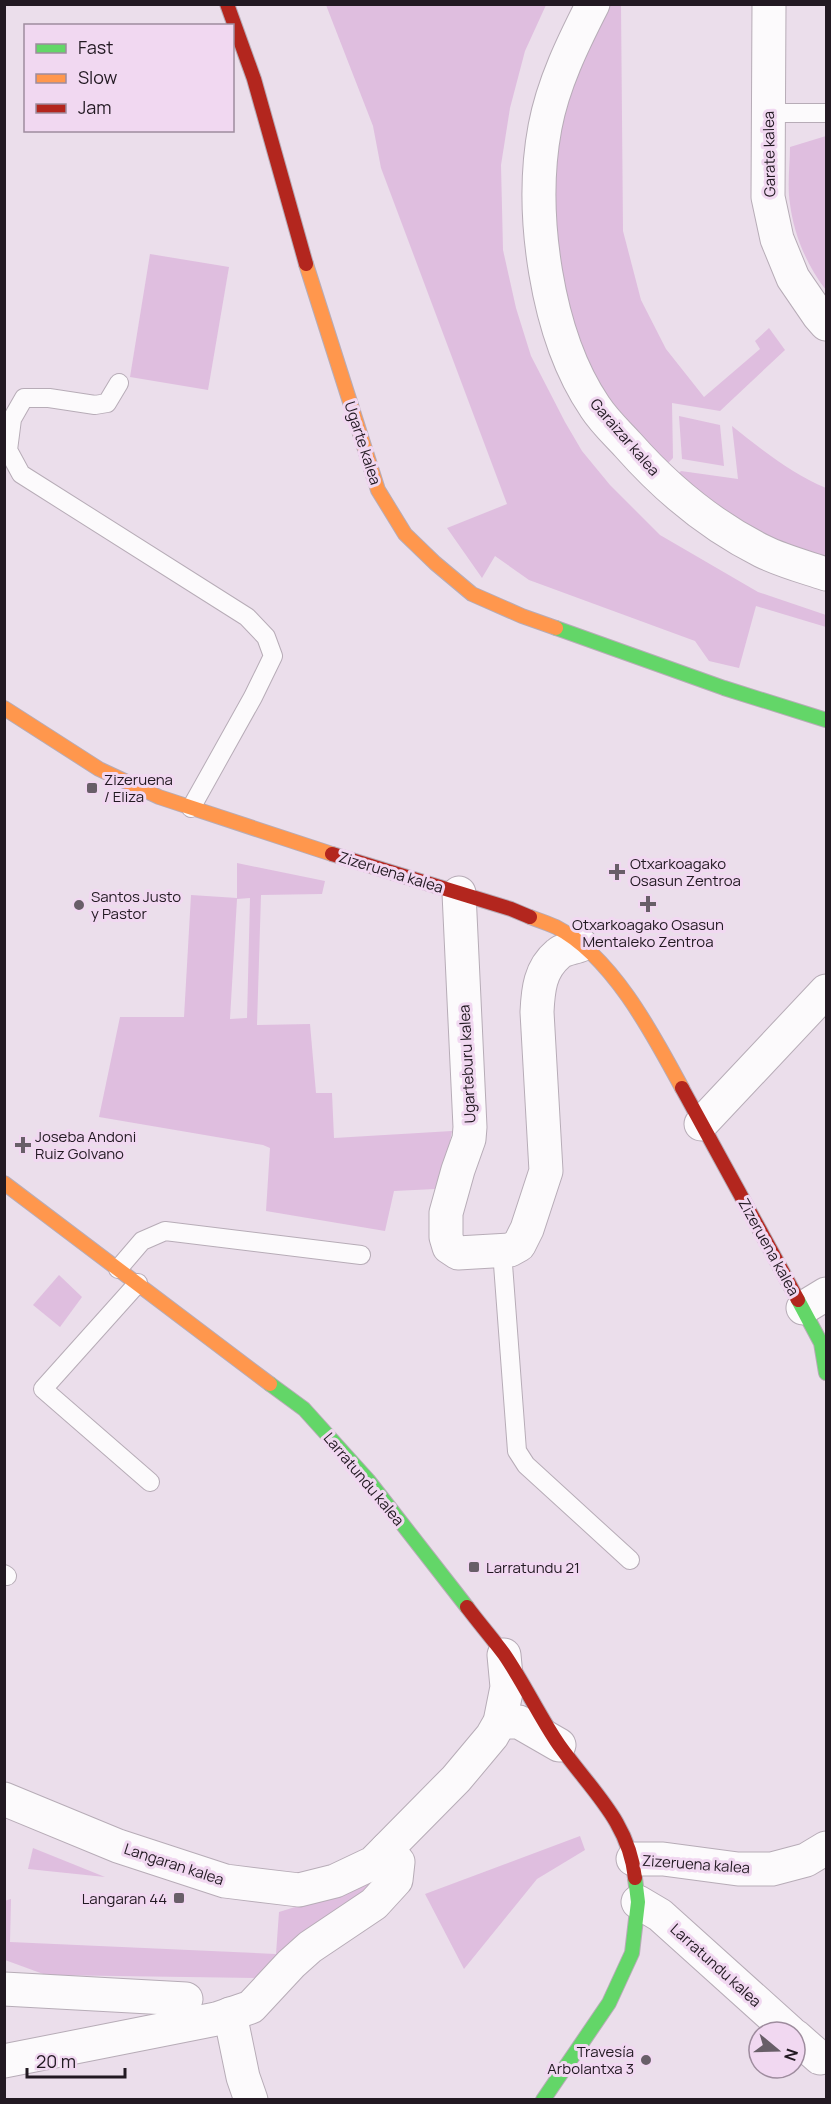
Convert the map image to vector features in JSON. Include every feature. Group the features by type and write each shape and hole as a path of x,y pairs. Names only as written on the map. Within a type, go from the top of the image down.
{"street":[{"name":"Ugarte kalea","path":"227,4 254,79 312,284 378,490 405,534 472,594 522,616 724,688 826,720"},
{"name":"Garaizar kalea","path":"592,4 570,48 545,125 539,202 549,290 576,372 595,407 650,470 686,502 763,551 826,574"},
{"name":"Garate kalea","path":"769,4 768,197 777,239 794,278 826,324"},
{"name":"Zizeruena kalea","path":"4,708 99,769 159,797 511,909 556,928 581,945 620,986 649,1027 775,1260 815,1301 826,1373"},
{"name":"Ugarteburu kalea","path":"459,893 470,1139 458,1170 446,1213 446,1237 449,1247 458,1253 502,1251"},
{"path":"502,1251 519,1245 527,1229 546,1171 537,1012 538,987 544,970 559,952 581,945"},
{"path":"702,1124 826,991"},
{"name":"Larratundu kalea","path":"4,1183 304,1409 368,1480 504,1655 559,1745 604,1802 625,1837 633,1859 638,1902 632,1953 609,2003 543,2100"},
{"name":"Langaran kalea","path":"4,1799 77,1830 169,1864 225,1881 300,1890 335,1881 373,1863 456,1779 492,1737 500,1722 507,1687 504,1655"},
{"path":"500,1722 519,1722 559,1745"},
{"name":"Zizeruena kalea","path":"633,1859 663,1859 738,1869 772,1869 806,1860 826,1848"},
{"path":"4,2061 204,2022 251,2007 310,1947 374,1904 396,1880 398,1862 387,1849"},
{"name":"Larratundu kalea","path":"638,1902 660,1915 777,2020"},
{"path":"4,1989 186,1999"},
{"path":"230,2014 243,2077 251,2100"},
{"path":"807,2047 823,2061"}],"lane":[{"path":"768,113 826,113"},
{"path":"119,383 107,403 95,405 49,398 24,398 12,419 8,450 21,474 248,617 267,637 273,656 253,697 191,808"},
{"path":"118,1269 142,1241 165,1231 361,1255"},
{"path":"502,1251 517,1451 526,1465 630,1560"},
{"path":"138,1283 43,1389 150,1482"}],"shaded area":[{"path":"326,5 546,5 525,51 510,108 501,165 503,250 516,308 531,356 582,451 610,485 660,535 758,592 826,615 826,627 756,606 739,668 709,661 695,641 529,580 495,556 482,578 447,528 507,504 381,168 373,126"},
{"path":"605,5 621,5 623,231 641,300 666,349 704,397 760,349 755,341 769,328 785,350 720,411 672,403 673,458 666,465 627,429 585,365 562,294 552,236 553,162 564,105"},
{"path":"826,136 826,290 813,271 798,239 789,197 789,182 790,147"},
{"path":"150,254 229,267 208,390 130,377"},
{"path":"679,416 720,425 724,466 682,459"},
{"path":"732,426 789,468 826,488 826,566 769,548 674,478 681,471 738,479"},
{"path":"237,863 325,881 322,894 261,895 257,1025 310,1024 316,1093 332,1093 334,1138 452,1131 435,1189 394,1191 385,1231 266,1211 270,1148 263,1145 99,1117 120,1017 184,1017 191,895 237,898","holes":["250,898 247,1018 230,1019 237,899"]},
{"path":"59,1275 82,1297 60,1327 33,1305"},
{"path":"580,1836 585,1850 537,1879 464,1969 425,1894"},
{"path":"33,1848 105,1877 28,1869"},
{"path":"386,1879 257,1978 46,1975 5,1960 4,1901 11,1899 10,1942 276,1954 279,1912"}],"traffic: fast":[{"path":"556,628 724,688 826,720"},
{"path":"798,1300 821,1343 826,1373"},
{"path":"270,1384 304,1409 368,1480 467,1607"},
{"path":"543,2100 609,2003 632,1953 638,1902 635,1878"}],"traffic: slow":[{"path":"306,264 378,490 405,534 472,594 556,628"},
{"path":"4,708 99,769 159,797 332,854"},
{"path":"530,917 556,927 576,940 613,976 644,1021 682,1088"},
{"path":"4,1183 270,1384"}],"traffic: jam":[{"path":"227,4 254,79 306,264"},
{"path":"332,854 511,909 530,917"},
{"path":"682,1088 798,1300"},
{"path":"467,1607 504,1654 559,1745 616,1822 625,1839 635,1878"}],"place":[{"name":"Zizeruena / Eliza","path":"92,788"},
{"name":"Otxarkoagako Osasun Zentroa","path":"617,872"},
{"name":"Otxarkoagako Osasun Mentaleko Zentroa","path":"648,904"},
{"name":"Santos Justo y Pastor","path":"79,905"},
{"name":"Joseba Andoni Ruiz Golvano","path":"23,1145"},
{"name":"Larratundu 21","path":"474,1567"},
{"name":"Langaran 44","path":"179,1898"},
{"name":"Travesía Arbolantxa 3","path":"646,2060"}]}
